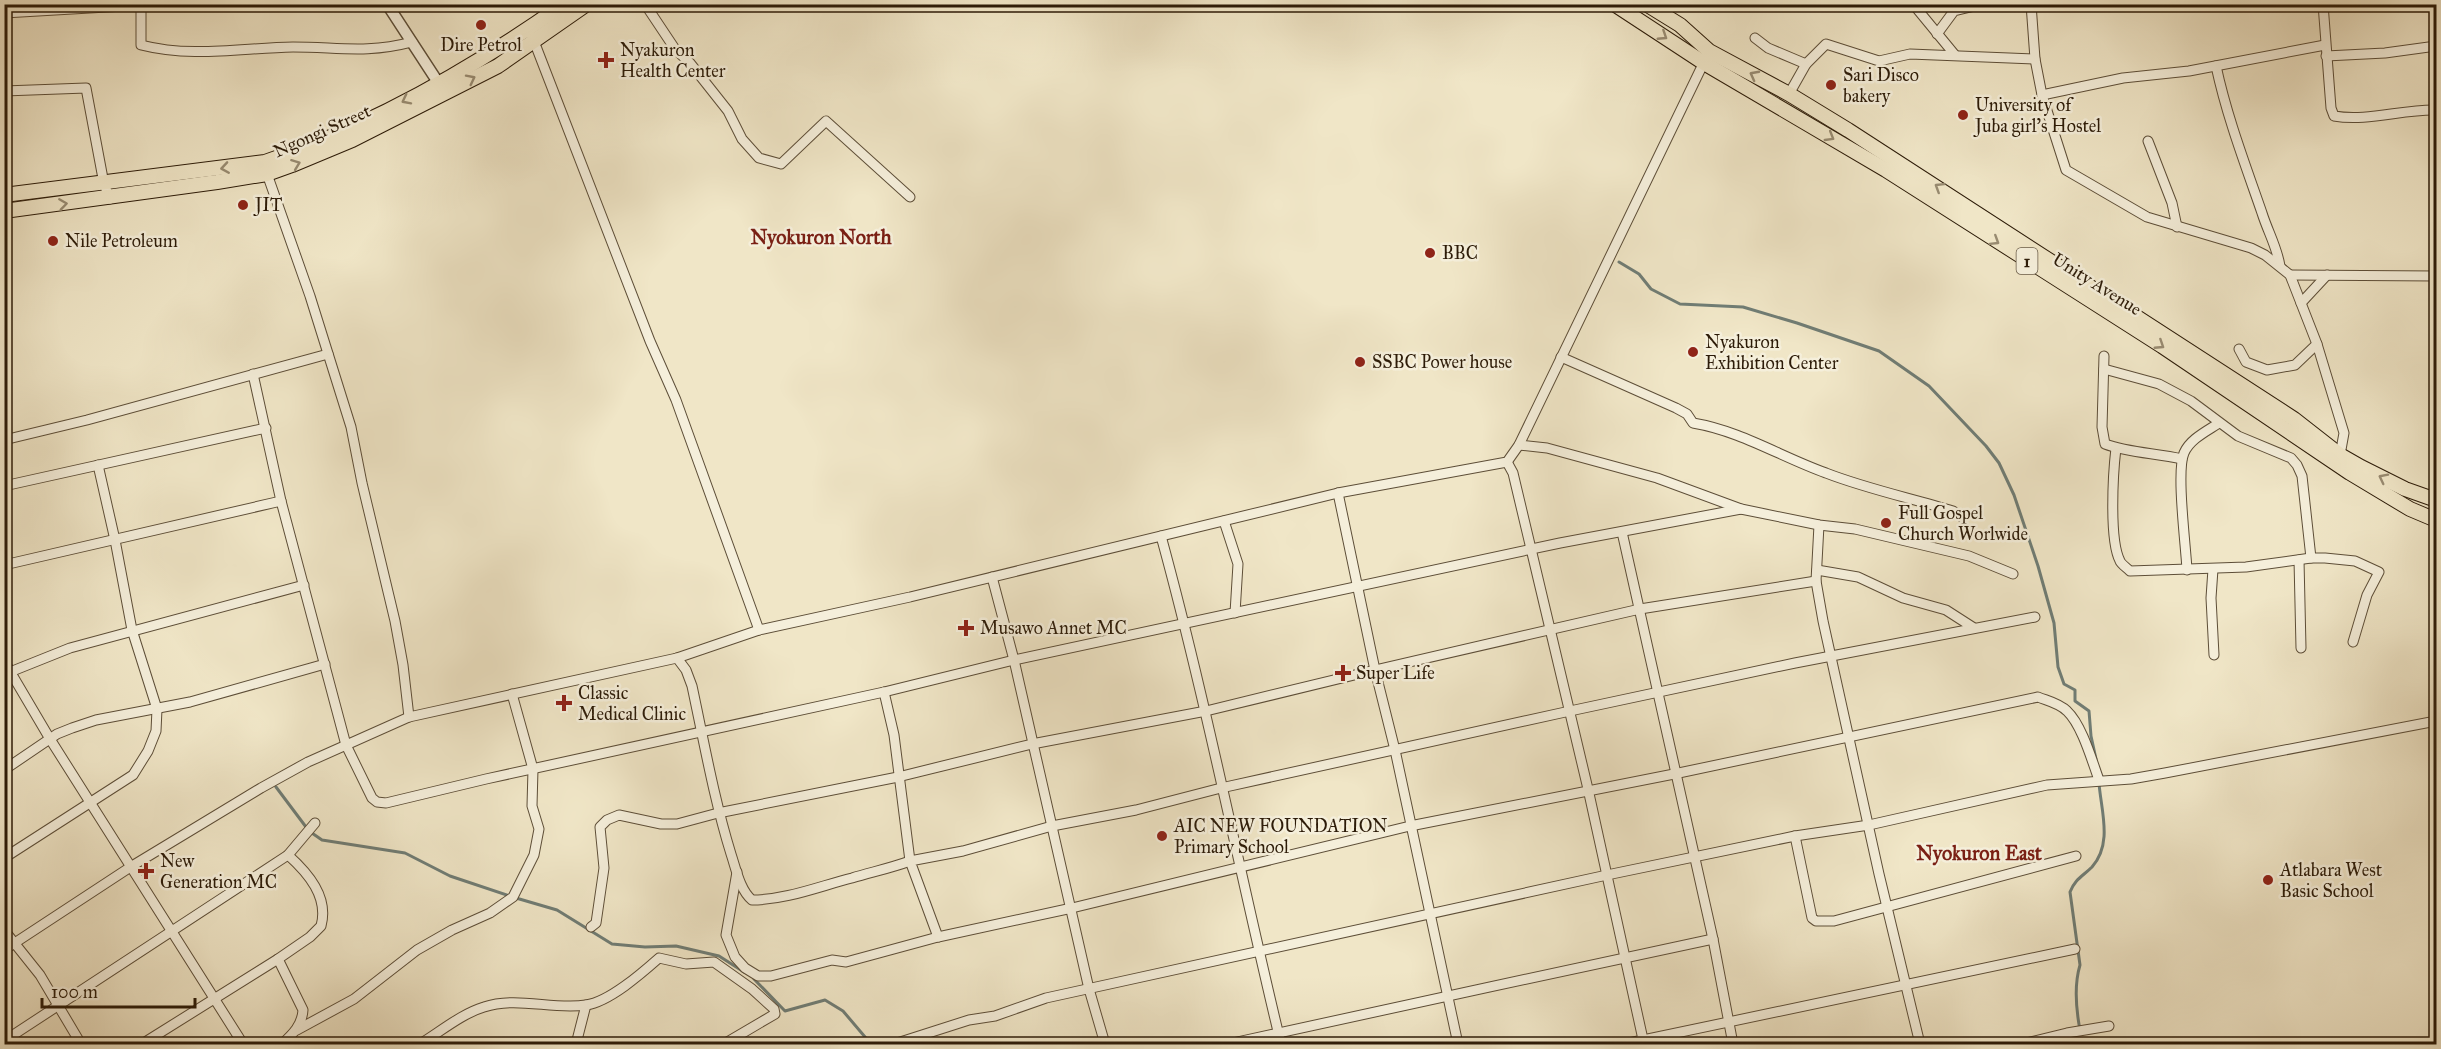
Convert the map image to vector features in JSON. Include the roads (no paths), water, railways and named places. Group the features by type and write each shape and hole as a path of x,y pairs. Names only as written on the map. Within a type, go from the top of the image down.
{"main road":[{"name":"Ngongi Street","path":"532,35 564,4"},
{"name":"Ngongi Street","path":"4,211 110,198 266,168 441,88 489,55 532,35 587,4"},
{"name":"Unity Avenue","path":"1614,4 1707,57 1886,170 2038,259 2294,419 2340,455 2405,489 2436,500"},
{"name":"Unity Avenue","path":"1646,4 1680,25 1707,57 1789,94 2038,259 2323,456 2410,509 2436,520"},
{"name":"Ngongi Street","path":"4,195 266,168"}],"street":[{"path":"4,13 158,4"},
{"path":"387,4 441,88"},
{"path":"645,4 675,49 690,63 728,111 742,139 759,159 781,164 826,121 910,197"},
{"path":"1913,4 1955,55"},
{"path":"1937,34 1954,11 1983,4"},
{"path":"2031,4 2035,59 2042,95 2063,164 2069,173 2147,217 2251,248 2290,274 2317,344 2344,433 2340,455"},
{"path":"2323,4 2331,108 2334,116 2347,118 2415,110 2436,110"},
{"path":"141,5 141,45 159,50 204,53 293,47 352,51 386,49 412,42"},
{"path":"532,35 650,341 676,400 759,630"},
{"path":"1755,38 1768,48 1806,64"},
{"path":"1789,94 1806,64 1826,44 1879,61 1910,54 2035,59"},
{"path":"2042,95 2123,78 2216,66 2325,45"},
{"path":"2326,56 2436,46"},
{"path":"4,950 132,866 261,788 346,745 410,717 677,658 759,630 992,577 1338,493 1508,462 1519,445 1707,57"},
{"path":"2216,66 2226,113 2262,215 2275,243 2280,266"},
{"path":"4,91 86,88 104,183 110,198"},
{"path":"2148,141 2157,160 2177,227"},
{"path":"266,168 351,427 395,621 410,717"},
{"path":"2290,274 2436,276"},
{"path":"2301,303 2327,275"},
{"path":"2239,349 2246,362 2267,370 2295,365 2317,344"},
{"path":"4,440 87,420 328,354"},
{"path":"2104,356 2103,438 2105,444 2116,448 2182,459"},
{"path":"1561,357 1676,408 1687,414 1693,423 1710,426 1751,441 1841,479 1953,511 1963,518"},
{"path":"2104,369 2159,384 2191,401 2238,436 2291,458 2302,476 2311,558"},
{"path":"253,374 281,501 346,745 372,798 377,802 386,803 884,692 1014,660 1531,550 1741,508"},
{"path":"2187,570 2180,469 2182,459 2184,452 2195,439 2219,423"},
{"path":"4,486 266,428"},
{"path":"1519,445 1547,448 1657,478 1741,508 1819,525 1855,529 1922,543 1969,556 2013,574"},
{"path":"2116,448 2112,484 2115,542 2120,562 2132,572 2213,569 2311,558 2355,561 2379,572 2366,597 2353,642"},
{"path":"1508,462 1513,473 1570,711 1644,1042"},
{"path":"4,858 133,775 148,751 156,731 157,709 132,630 98,465"},
{"path":"1338,493 1458,1044"},
{"path":"4,565 281,501"},
{"path":"1224,521 1238,564 1235,613"},
{"path":"1819,525 1816,581 1831,656 1920,1044"},
{"path":"1622,532 1659,694 1674,774 1713,939 1733,1044"},
{"path":"1161,536 1206,711 1221,788 1281,1044"},
{"path":"2299,560 2301,648"},
{"path":"2213,569 2211,620 2214,655"},
{"path":"1816,570 1858,577 1903,598 1946,610 1974,628"},
{"path":"992,577 1014,660 1089,989 1105,1044"},
{"path":"591,927 596,923 603,885 603,849 600,827 607,820 619,815 661,824 677,824 718,813 898,777 1032,744 1206,711 1640,609 1816,581"},
{"path":"7,674 70,648 304,585"},
{"path":"677,658 686,670 692,686 718,813 737,872 747,895 752,900 759,900 814,890 910,861 963,851 1052,826 1136,810 1221,788 1831,656 2035,617"},
{"path":"4,662 7,674 132,866 243,1044"},
{"path":"4,770 50,738 96,720 157,709 325,664"},
{"path":"884,692 894,735 910,861 938,938"},
{"path":"282,1044 297,1030 354,999 417,950 452,930 490,913 513,897 534,855 539,828 532,806 533,769 512,694"},
{"path":"737,872 726,935 735,957 745,968 758,976 771,976 832,960 846,963 938,938 1410,826 1588,789 1674,774 2037,697 2055,703 2068,712 2103,780"},
{"path":"894,1044 969,1020 995,1016 1046,998 1607,875 1795,836 1869,825 2047,785 2131,779 2221,764 2436,721"},
{"path":"4,1041 174,932 288,855 315,822"},
{"path":"1795,836 1812,918 1822,921 1834,921 2076,856"},
{"path":"142,1044 310,937 321,926 324,917 323,902 306,872 288,855"},
{"path":"4,930 40,975 81,1044"},
{"path":"1228,1044 1447,997 1521,978 1713,939"},
{"path":"1624,1044 1644,1042 2075,949"},
{"path":"278,958 303,1010 303,1018 297,1030"},
{"path":"420,1044 467,1014 484,1006 504,1003 586,1005 610,994 659,958 686,964 714,962 753,990 774,1009 774,1014 724,1044"},
{"path":"576,1044 586,1005"},
{"path":"2022,1044 2109,1026"}],"waterway":[{"path":"1619,262 1639,274 1651,289 1680,304 1743,307 1797,323 1879,351 1929,386 1986,446 1999,463 2014,495 2054,623 2058,667 2064,684 2075,690 2075,701 2089,711 2096,759"},
{"path":"2080,1030 2076,997 2080,965 2070,892 2077,881 2092,867 2102,848 2104,826 2099,783"},
{"path":"276,787 309,831 322,840 405,853 450,876 510,896"},
{"path":"516,898 557,910 612,944 645,947 676,946 719,956 744,972"},
{"path":"754,979 785,1011 825,1000 843,1011 871,1044"}],"place":[{"name":"Dire Petrol","path":"481,25"},
{"name":"Nyakuron Health Center","path":"606,60"},
{"name":"Sari Disco bakery","path":"1831,85"},
{"name":"University of Juba girl's Hostel","path":"1963,115"},
{"name":"JIT","path":"243,205"},
{"name":"Nile Petroleum","path":"53,241"},
{"name":"BBC","path":"1430,253"},
{"name":"Nyakuron Exhibition Center","path":"1693,352"},
{"name":"SSBC Power house","path":"1360,362"},
{"name":"Full Gospel Church Worlwide","path":"1886,523"},
{"name":"Musawo Annet MC","path":"966,628"},
{"name":"Super Life","path":"1343,673"},
{"name":"Classic Medical Clinic","path":"564,703"},
{"name":"AIC NEW FOUNDATION Primary School","path":"1162,836"},
{"name":"New Generation MC","path":"146,871"},
{"name":"Atlabara West Basic School","path":"2268,880"}],"district":[{"name":"Nyokuron North","path":"821,237"},
{"name":"Nyokuron East","path":"1979,853"}]}
